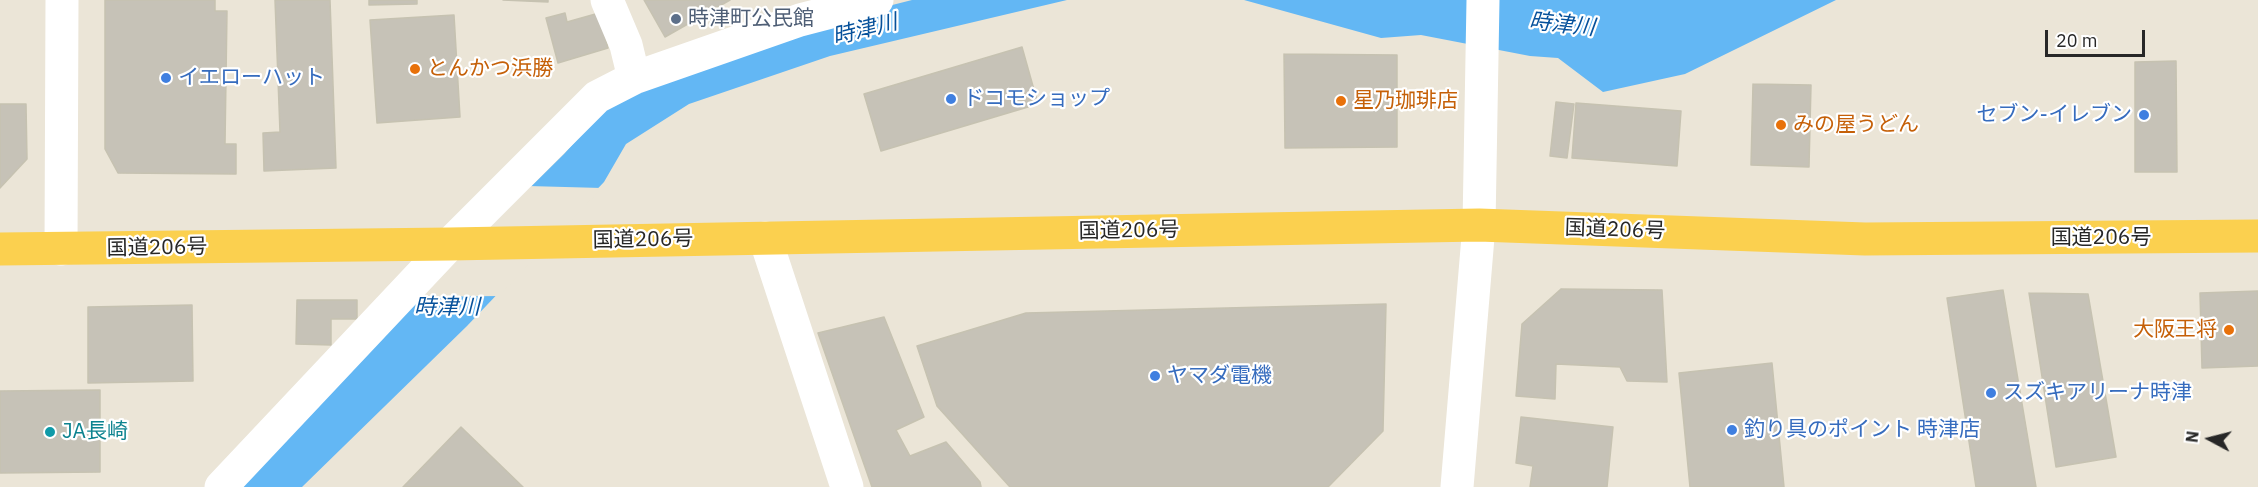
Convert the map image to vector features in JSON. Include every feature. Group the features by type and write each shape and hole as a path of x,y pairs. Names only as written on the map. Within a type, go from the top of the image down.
{"highway":[{"name":"国道206号","path":"0,249 1479,225 1865,239 2258,236"}],"street":[{"path":"61,249 62,0"},
{"path":"607,0 626,45 634,78"},
{"path":"221,487 597,97 634,78 800,20 877,0"},
{"path":"1457,487 1479,225 1483,0"},
{"path":"765,238 840,486"}],"water":[{"name":"時津川","path":"912,0 1067,0 830,56 689,104 626,144 604,182 467,326 302,487 237,487 419,297 564,154 606,107 644,86 849,16"},
{"name":"時津川","path":"1244,0 1836,0 1685,74 1603,92 1558,58 1530,56 1421,35 1381,38"}],"pier":[{"path":"528,186 602,188 499,296 415,297"}],"building":[{"name":"イエローハット","path":"105,0 215,0 215,11 227,11 225,144 236,144 236,174 118,173 105,149"},
{"path":"275,0 330,0 336,168 264,171 263,133 280,132"},
{"path":"369,0 417,0 417,4 369,5"},
{"path":"503,0 548,0 548,2"},
{"name":"時津町公民館","path":"644,0 730,0 665,37"},
{"path":"565,13 567,22 599,13 608,48 558,63 546,18"},
{"name":"とんかつ浜勝","path":"454,15 460,117 377,123 370,20"},
{"name":"ドコモショップ","path":"1022,47 1038,104 881,151 864,94"},
{"name":"星乃珈琲店","path":"1284,54 1397,55 1397,147 1285,148"},
{"path":"2176,61 2177,172 2135,172 2135,62"},
{"name":"みの屋うどん","path":"1753,84 1811,85 1809,167 1751,165"},
{"path":"1556,102 1574,104 1567,158 1550,156"},
{"path":"1576,103 1681,111 1677,166 1572,158"},
{"path":"0,104 26,104 27,159 0,188"},
{"path":"1561,289 1662,290 1667,382 1627,381 1620,367 1556,364 1555,399 1516,396 1522,324"},
{"name":"スズキアリーナ時津","path":"2003,290 2036,487 1976,487 1947,298"},
{"name":"大阪王将","path":"2258,291 2258,366 2202,368 2200,293"},
{"path":"2029,293 2088,294 2116,457 2056,467"},
{"path":"297,300 357,300 357,319 331,319 331,345 296,344"},
{"name":"ヤマダ電機","path":"1386,304 1383,431 1328,487 1010,487 937,406 917,346 1026,313"},
{"path":"192,305 193,381 88,383 88,307"},
{"path":"884,317 924,417 896,430 910,456 946,442 980,482 981,487 872,487 818,333"},
{"name":"釣り具のポイント 時津店","path":"1772,363 1784,487 1690,487 1679,373"},
{"name":"JA長崎","path":"100,390 100,472 0,473 0,391"},
{"path":"1521,417 1613,427 1607,487 1530,487 1533,466 1516,463"},
{"path":"461,427 523,487 403,487"}],"place":[{"name":"時津町公民館","path":"676,19"},
{"name":"とんかつ浜勝","path":"415,69"},
{"name":"イエローハット","path":"166,78"},
{"name":"ドコモショップ","path":"951,99"},
{"name":"星乃珈琲店","path":"1341,101"},
{"name":"セブン-イレブン","path":"2144,115"},
{"name":"みの屋うどん","path":"1781,125"},
{"name":"大阪王将","path":"2229,330"},
{"name":"ヤマダ電機","path":"1155,376"},
{"name":"スズキアリーナ時津","path":"1991,393"},
{"name":"釣り具のポイント 時津店","path":"1732,430"},
{"name":"JA長崎","path":"50,432"}]}
